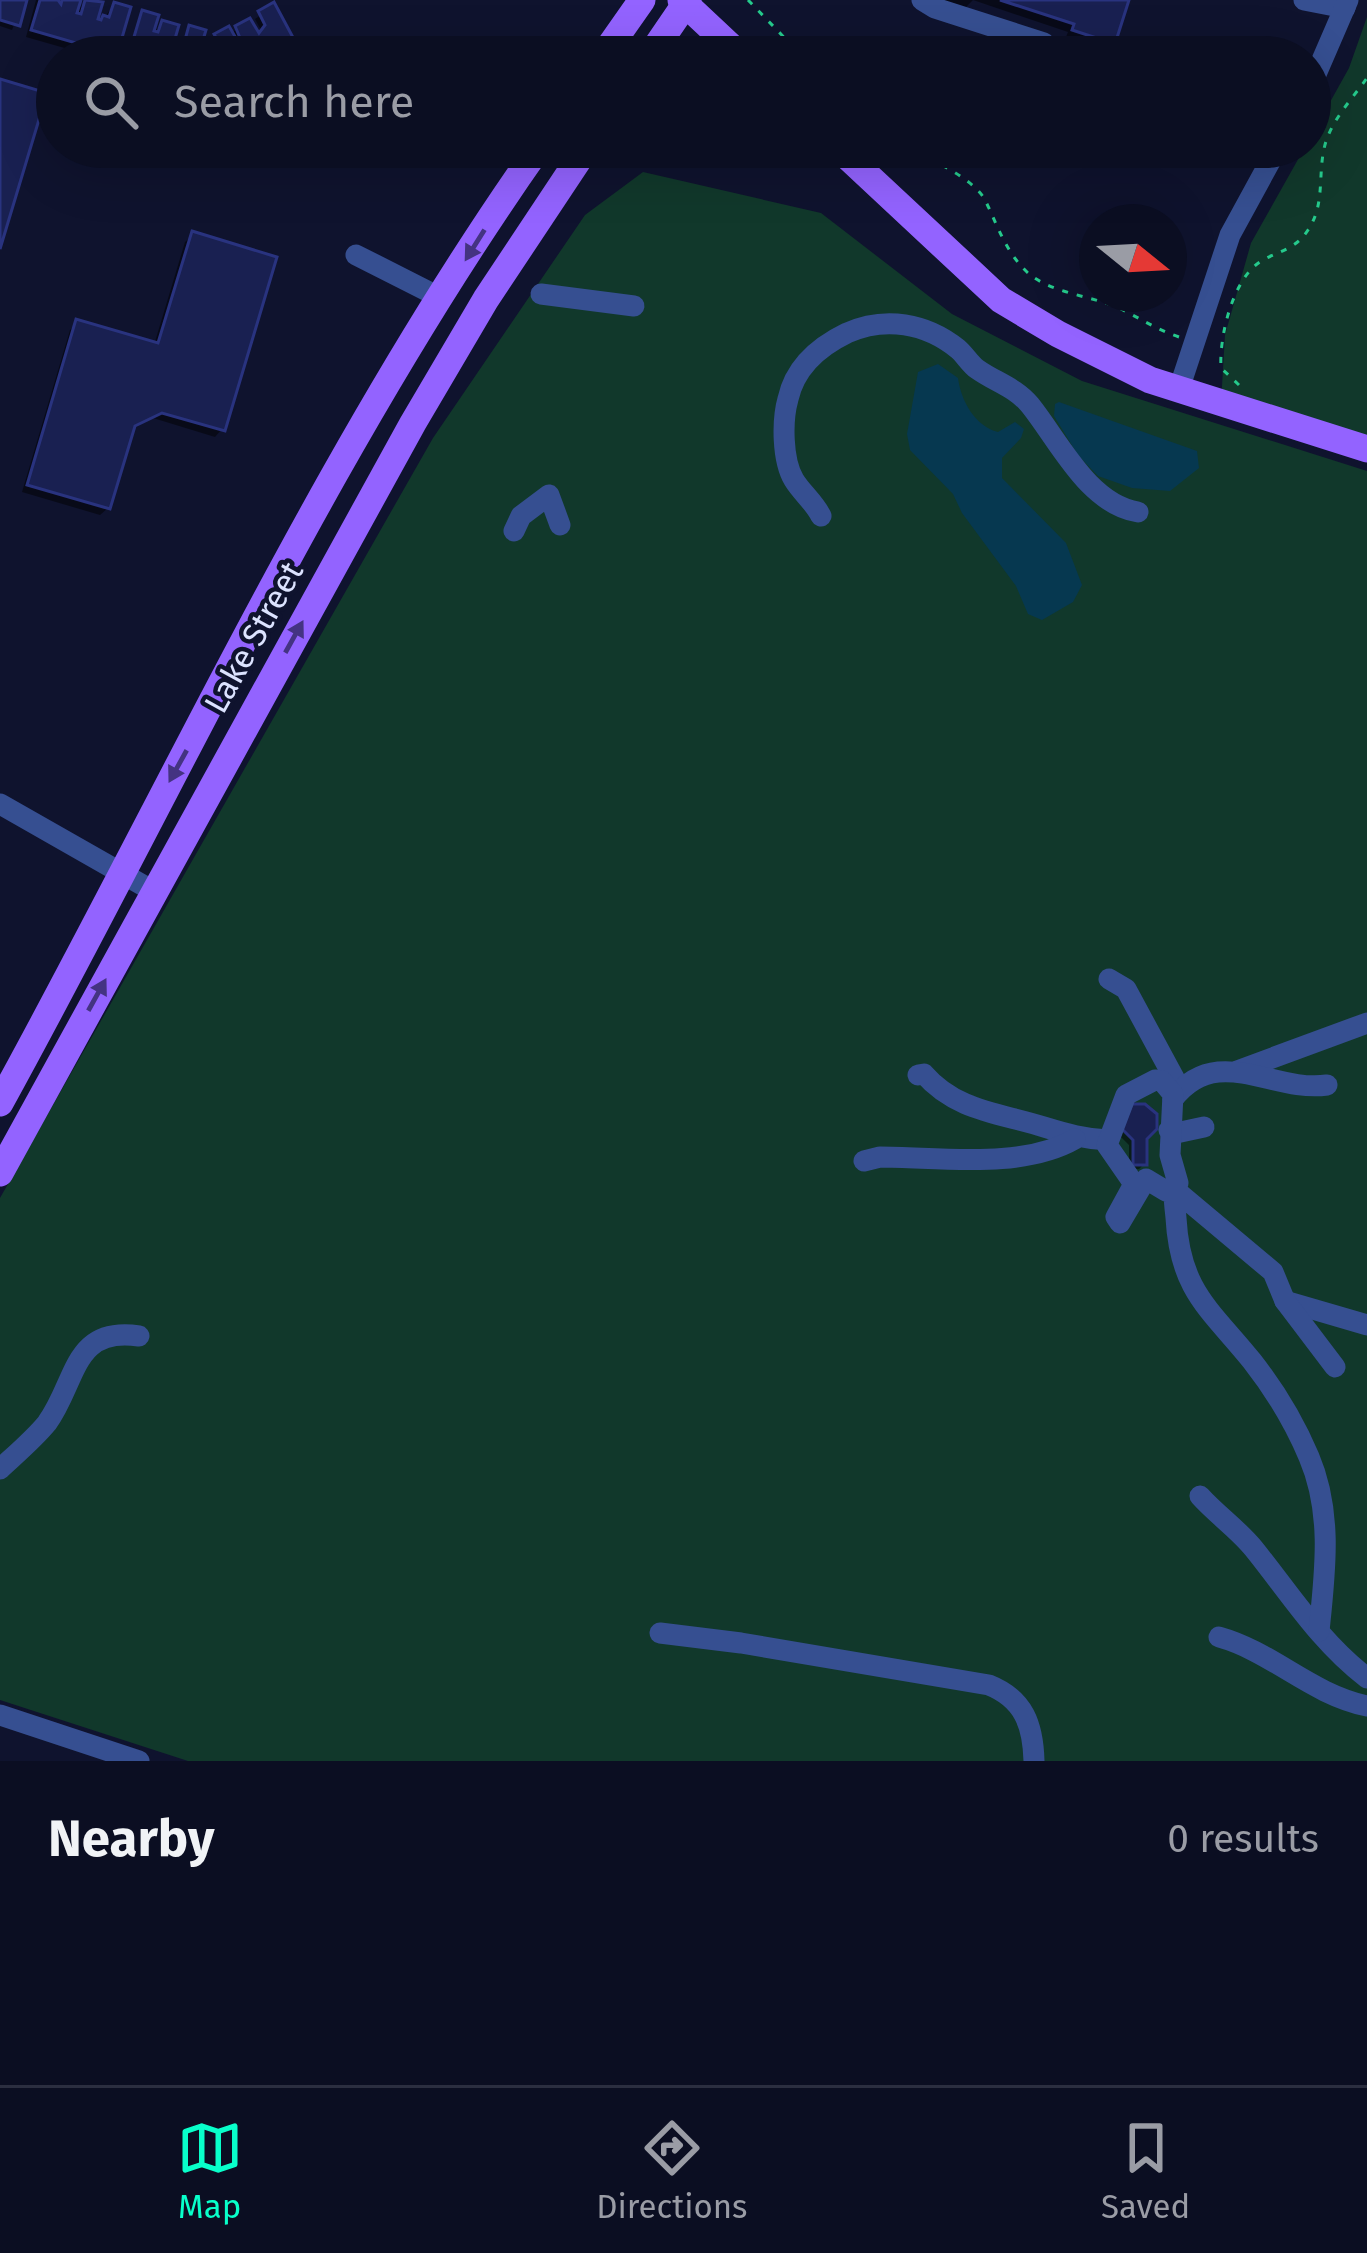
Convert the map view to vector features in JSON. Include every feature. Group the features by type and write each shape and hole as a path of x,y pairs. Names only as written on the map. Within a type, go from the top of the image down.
{"main road":[{"path":"616,36 641,0"},
{"path":"663,36 685,1 721,36"},
{"name":"Lake Street","path":"0,1103 364,427 525,168"},
{"name":"Lake Street","path":"0,1172 425,402 485,299 573,168"},
{"path":"860,168 1001,300 1130,372 1367,449"}],"street":[{"path":"922,0 1022,36"},
{"path":"1304,0 1347,4 1331,40"},
{"path":"1179,389 1230,235 1266,168"},
{"path":"356,255 441,298"},
{"path":"541,294 634,306"},
{"path":"821,517 790,474 788,395 805,362 819,349 853,331 886,322 940,336 976,368 1005,382 1030,405 1053,440 1104,495 1138,512"},
{"path":"514,530 521,516 549,495 560,525"},
{"path":"0,804 153,891"},
{"path":"1109,979 1126,989 1176,1094 1170,1155 1178,1183 1174,1189 1185,1276 1282,1406 1315,1475 1326,1536 1319,1631"},
{"path":"1176,1094 1195,1077 1237,1071 1367,1023"},
{"path":"1237,1071 1328,1085"},
{"path":"918,1075 924,1074 959,1102 1075,1139 1108,1140"},
{"path":"1174,1189 1166,1191 1146,1179 1120,1222 1116,1217 1134,1184 1107,1145 1120,1107 1137,1088 1162,1081 1176,1094"},
{"path":"1169,1130 1204,1127"},
{"path":"864,1161 880,1156 986,1160 1075,1139"},
{"path":"1174,1189 1273,1272 1285,1301 1335,1367"},
{"path":"1285,1301 1367,1325"},
{"path":"0,1469 44,1426 82,1354 102,1337 139,1336"},
{"path":"1200,1496 1245,1539 1289,1599 1344,1661 1367,1678"},
{"path":"660,1634 988,1685 1018,1703 1032,1732 1034,1761"},
{"path":"1219,1637 1260,1652 1317,1690 1367,1706"},
{"path":"0,1715 139,1761"}],"path":[{"path":"748,0 782,36"},
{"path":"1331,129 1367,78"},
{"path":"945,168 984,197 994,226 1014,259 1032,277 1120,308 1153,328 1220,352"},
{"path":"1239,385 1221,368 1220,352 1236,296 1249,271 1265,259 1286,254 1308,230 1319,203 1322,168"}],"green space":[{"path":"1367,17 1367,440 1221,403 1225,335 1251,243 1293,168 1331,168 1331,100 1349,68"},
{"path":"643,172 821,213 952,314 1082,381 1367,471 1367,1761 188,1761 0,1700 0,1198 433,438 585,215"}],"water":[{"path":"938,364 958,378 966,404 982,424 998,432 1015,422 1024,429 1002,458 1002,478 1066,543 1082,585 1073,602 1042,620 1028,614 1016,586 953,494 910,450 907,434 918,372"},
{"path":"1059,402 1197,451 1199,468 1170,491 1132,488 1098,476 1078,455 1054,416"}],"building":[{"path":"0,0 27,0 20,26 0,20"},
{"path":"40,0 61,4 62,0 81,0 77,13 81,14 85,0 103,2 101,20 103,15 109,17 114,2 131,7 123,36 52,36 31,30"},
{"path":"1000,0 1129,0 1118,36 1090,36 1072,30 1074,24"},
{"path":"274,2 292,36 239,36 235,26 250,18 259,33 265,25 258,11"},
{"path":"142,10 159,15 154,31 158,32 162,20 179,25 176,36 134,36"},
{"path":"189,25 206,30 204,36 186,36"},
{"path":"229,26 235,36 215,36 214,34"},
{"path":"0,79 36,90 36,130 0,249"},
{"path":"192,231 277,257 225,431 162,413 135,426 110,509 27,485 76,319 158,343"},
{"path":"1132,1104 1145,1104 1157,1114 1157,1129 1147,1139 1147,1165 1133,1165 1133,1140 1122,1129"}]}
